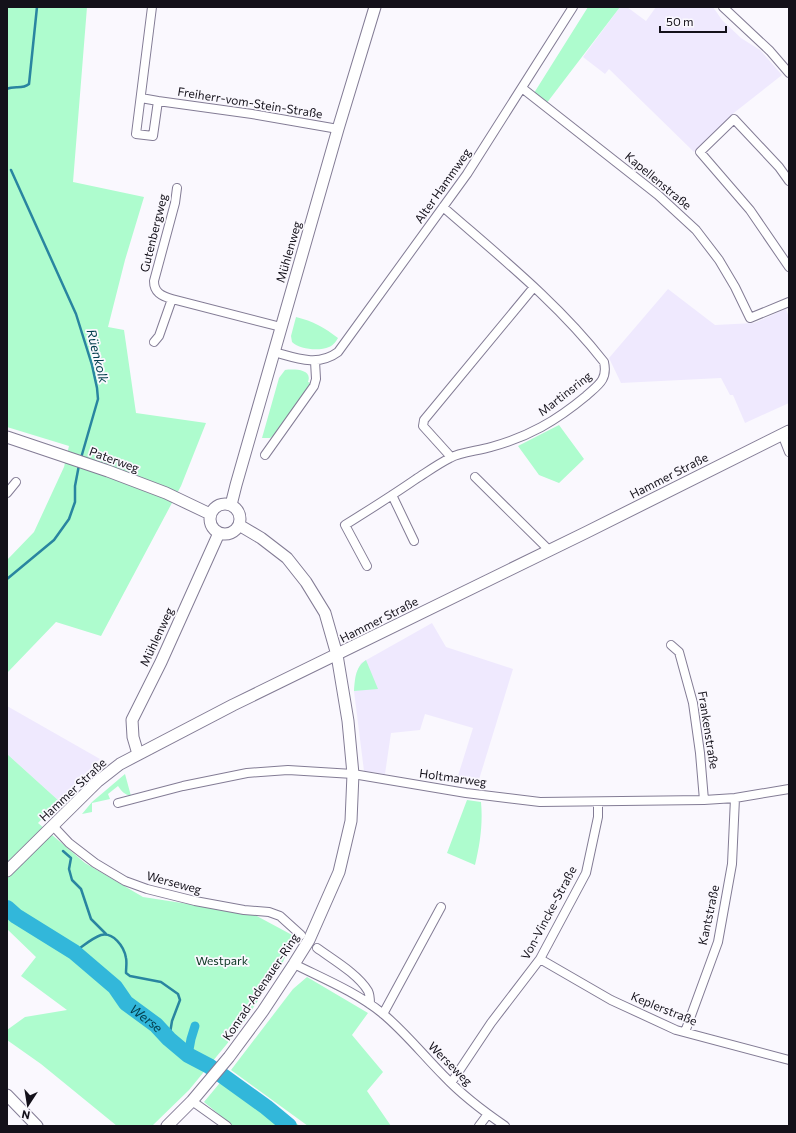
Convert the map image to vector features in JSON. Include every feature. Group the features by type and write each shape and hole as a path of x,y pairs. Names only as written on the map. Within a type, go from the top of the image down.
{"main road":[{"name":"Mühlenweg","path":"231,505 281,327 375,7"},
{"name":"Hammer Straße","path":"7,871 97,782 120,764 233,705 786,433"},
{"name":"Paterweg","path":"7,437 166,493 210,514"},
{"path":"221,504 231,505 238,511 240,516 239,525 229,534 219,533 212,528 210,524 210,514 216,506 221,504"},
{"name":"Konrad-Adenauer-Ring","path":"167,1126 202,1090 229,1057 263,1011 309,940 339,872 351,821 353,774 348,721 337,655 325,613 306,582 287,558 261,538 239,525"},
{"name":"Mühlenweg","path":"138,754 133,737 132,720 161,662 219,533"},
{"path":"7,1095 37,1126"}],"street":[{"path":"152,7 136,134 153,136 158,100"},
{"name":"Alter Hammweg","path":"315,361 325,360 338,352 443,207 522,88 573,7"},
{"path":"723,7 770,51 789,73"},
{"name":"Kapellenstraße","path":"522,88 658,195 696,230 719,260 750,318 789,302"},
{"name":"Freiherr-vom-Stein-Straße","path":"141,98 252,114 338,130"},
{"path":"789,180 779,167 734,119 700,152 750,210 789,267"},
{"name":"Gutenbergweg","path":"177,188 175,203 154,280 154,286 157,292 162,296 172,299 281,327"},
{"name":"Martinsring","path":"366,566 345,525 451,457 492,447 531,434 564,414 602,382 604,376 604,362 566,319 534,287 443,207"},
{"path":"451,457 423,426 424,420 534,287"},
{"path":"154,342 159,336 172,299"},
{"path":"265,455 314,386 316,378 315,361 274,352"},
{"path":"786,433 789,452"},
{"path":"475,477 549,550"},
{"path":"7,493 16,482"},
{"path":"392,495 414,542"},
{"name":"Frankenstraße","path":"671,646 679,652 693,703 700,753 704,800"},
{"name":"Holtmarweg","path":"118,803 183,786 247,773 288,770 353,774 466,793 540,802 704,800 735,798 789,789"},
{"name":"Kantstraße","path":"685,1032 718,942 732,864 735,798"},
{"name":"Von-Vincke-Straße","path":"451,1083 491,1023 540,959 586,873 598,816 598,802"},
{"name":"Werseweg","path":"53,826 69,843 95,863 125,881 195,902 244,910 269,912 280,916 301,935"},
{"path":"383,1014 441,907"},
{"path":"316,948 352,974 362,984 368,992 370,1004"},
{"name":"Keplerstraße","path":"540,959 611,1000 676,1030 789,1060"},
{"name":"Werseweg","path":"294,964 345,989 370,1004 383,1014 451,1083 488,1114 505,1126"},
{"path":"192,1101 227,1126"},
{"path":"479,1126 488,1114"}],"shaded area":[{"path":"620,7 627,7 646,21 656,7 713,7 722,20 741,38 760,50 782,75 735,112 694,152 609,69 605,74 583,57"},
{"path":"668,289 715,325 754,323 786,309 789,318 789,403 745,423 733,395 730,395 721,378 621,383 609,358"},
{"path":"432,623 446,647 513,669 477,786 457,779 473,728 425,714 420,730 391,733 385,774 364,771 354,691 356,674 361,663"},
{"path":"7,706 100,759 59,801 7,754"}],"green space":[{"path":"7,7 87,7 73,182 144,197 125,260 108,327 124,330 136,413 206,423 181,486 101,636 56,622 7,673 7,560 34,532 64,467 69,446 7,427"},
{"path":"588,7 620,7 546,104 534,93"},
{"path":"296,317 318,325 338,338 331,346 321,349 310,349 296,345 292,342 291,336"},
{"path":"285,370 298,370 305,372 308,374 308,382 311,383 274,435 270,438 262,438 279,378"},
{"path":"559,425 584,459 559,483 539,475 518,446"},
{"path":"366,660 378,689 354,691 355,678 358,670 362,663"},
{"name":"Westpark","path":"7,754 59,801 38,823 85,863 143,897 253,914 294,936 283,962 240,1028 189,1090 152,1126 117,1126 41,1064 7,1040 7,1030 25,1017 67,1010 21,976 36,957 7,929"},
{"path":"125,774 131,796 123,792 118,786 108,794 110,799 92,803 92,812 82,814 92,802"},
{"path":"467,800 481,802 481,834 475,865 447,853"},
{"path":"307,977 368,1013 352,1035 383,1072 367,1091 391,1126 308,1126 231,1070 293,989"},
{"path":"228,1073 300,1126 233,1126 204,1102"}],"waterway":[{"name":"Rüenkolk","path":"7,89 12,87 24,87 29,84 37,7"},
{"name":"Rüenkolk","path":"11,170 76,314 92,365 98,399 81,458"},
{"name":"Rüenkolk","path":"7,579 54,540 69,519 75,502 75,486 79,465"},
{"path":"63,851 71,858 69,869 72,880 81,889 91,919 106,934"},
{"name":"Werse","path":"7,908 16,916 74,952 115,987 126,1003 156,1025 169,1039 188,1055 209,1066 266,1107 289,1126"},
{"path":"74,952 98,936 110,936 117,941 125,953 126,973 130,976 161,982 178,994 180,1000 172,1021 169,1039"},
{"path":"188,1055 195,1026"}]}
